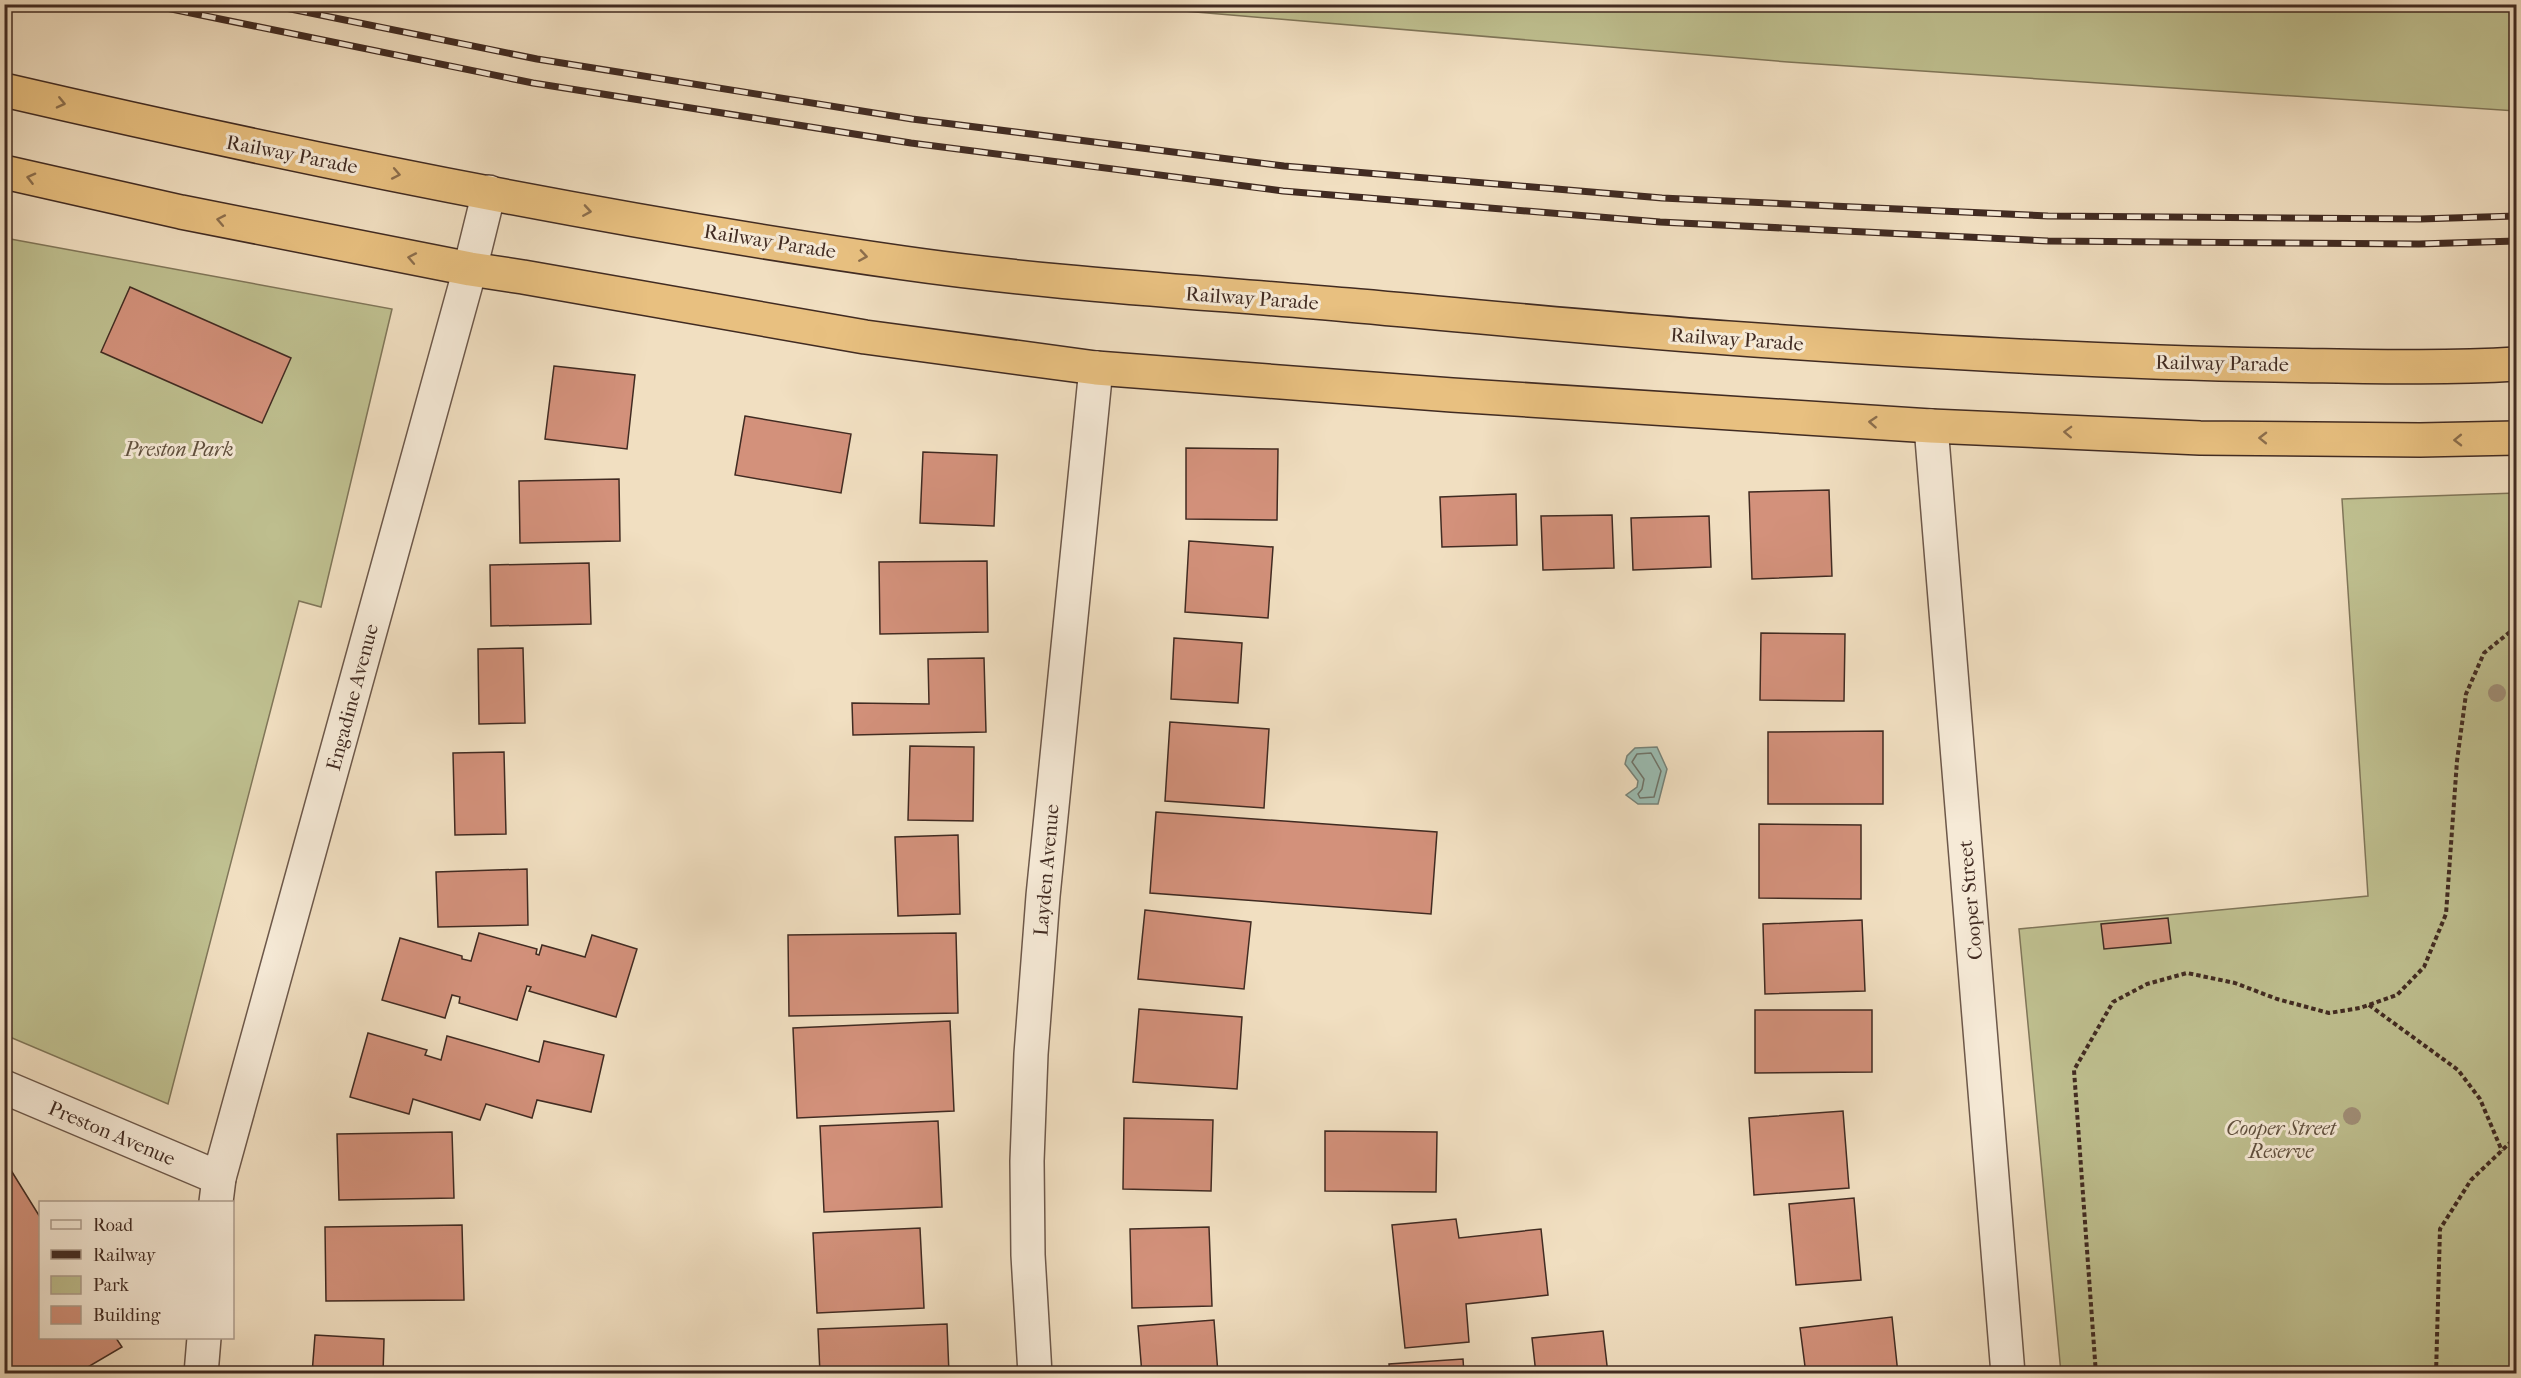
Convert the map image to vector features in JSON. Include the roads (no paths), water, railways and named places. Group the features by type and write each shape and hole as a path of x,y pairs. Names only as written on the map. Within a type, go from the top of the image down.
{"highway":[{"name":"Railway Parade","path":"4,90 209,138 557,206 906,263 1124,288 1346,305 1590,328 1932,352 2202,364 2456,368 2517,364"},
{"path":"4,172 181,213 470,269 865,337 1096,368 1452,395 1931,426 2200,438 2420,440 2517,438"}],"street":[{"name":"Engadine Avenue","path":"217,1190 470,269 489,192"},
{"name":"Layden Avenue","path":"1035,1374 1028,1255 1027,1161 1031,1054 1043,896 1096,368"},
{"name":"Cooper Street","path":"1931,426 2008,1374"},
{"name":"Preston Avenue","path":"4,1088 217,1190"},
{"path":"201,1374 204,1339"}],"water":[{"path":"1657,747 1667,769 1658,804 1638,804 1626,795 1637,787 1638,781 1625,764 1627,756 1635,748"}],"railway":[{"path":"147,4 533,83 911,143 1283,191 1660,222 2048,241 2419,244 2516,241"},
{"path":"266,4 537,59 912,119 1284,166 1662,198 2048,216 2420,219 2516,216"}],"park label":[{"name":"Preston Park","path":"179,449"},
{"name":"Cooper Street Reserve","path":"2281,1140"}]}
